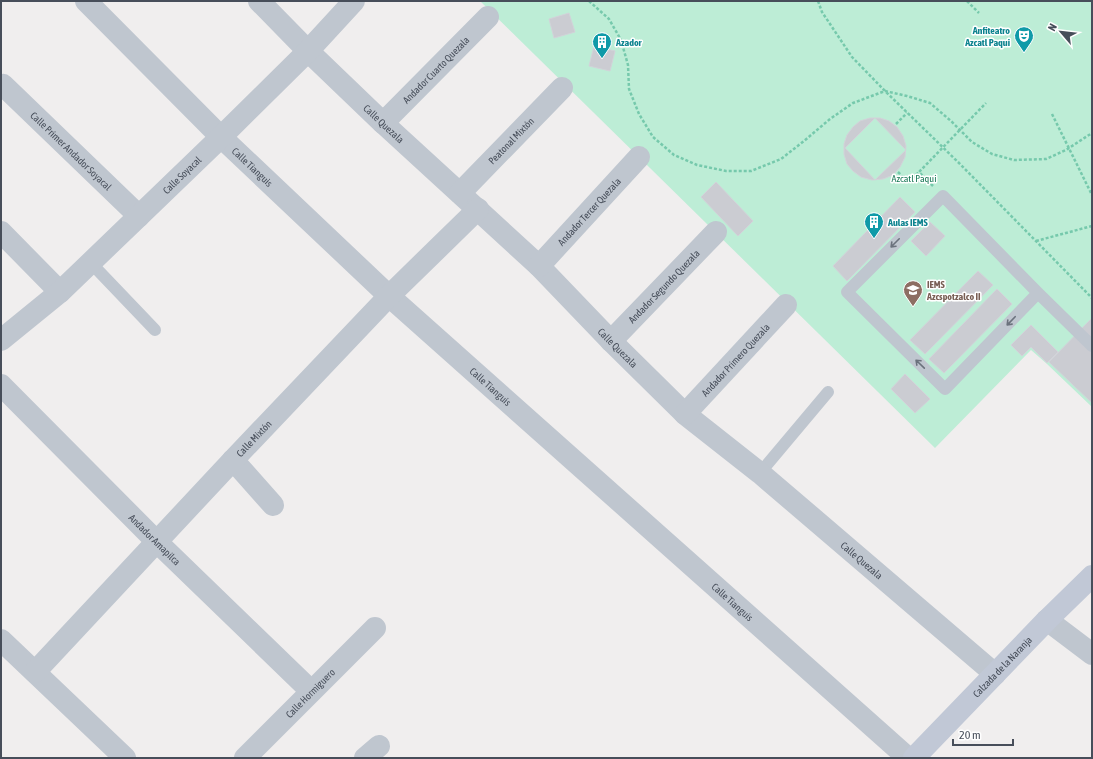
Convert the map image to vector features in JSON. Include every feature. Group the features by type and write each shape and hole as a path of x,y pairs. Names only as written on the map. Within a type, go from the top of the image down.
{"main road":[{"name":"Calzada de la Naranja","path":"914,758 1047,620 1092,576"}],"street":[{"name":"Calle Tianguis","path":"86,1 221,137 389,296 908,758"},
{"name":"Calle Quezala","path":"258,1 383,123 539,266 611,341 685,414 760,473 995,674"},
{"name":"Calle Soyacal","path":"1,340 60,292 91,263 221,137 308,50 354,1"},
{"name":"Andador Cuarto Quezala","path":"383,123 488,17"},
{"name":"Calle Primer Andador Soyacal","path":"2,86 139,216"},
{"name":"Peatonal Mixtón","path":"460,193 562,88"},
{"name":"Andador Tercer Quezala","path":"539,266 639,157"},
{"name":"Calle Mixtón","path":"35,672 389,296 478,209"},
{"path":"1,232 60,292"},
{"name":"Andador Segundo Quezala","path":"611,341 716,232"},
{"name":"Andador Primero Quezala","path":"685,414 786,305"},
{"name":"Andador Amapilca","path":"1,385 157,542 311,691"},
{"path":"233,460 273,505"},
{"path":"1047,620 1092,654"},
{"name":"Calle Hormiguero","path":"244,758 375,628"},
{"path":"1,640 125,758"}],"lane":[{"path":"1038,293 945,389 847,292 943,196 1092,346"},
{"path":"91,263 155,330"},
{"path":"760,473 828,392"}],"path":[{"path":"589,1 609,19 621,40 628,65 629,89 639,114 653,137 674,155 697,165 726,171 751,171 781,159 830,119 853,103 885,91 930,103 972,142 992,154 1014,160 1046,159 1069,148 1092,133"},
{"path":"818,1 822,12 852,57 1092,298"},
{"path":"967,1 979,13"},
{"path":"898,172 908,182 986,103"},
{"path":"896,124 907,113"},
{"path":"1052,114 1092,195"},
{"path":"919,172 943,196"},
{"path":"1036,241 1092,226"}],"green space":[{"name":"Azcatl Paqui","path":"480,1 1092,1 1092,407 1031,350 935,448"}],"building":[{"path":"569,13 575,32 554,38 549,19"},
{"name":"Azador","path":"594,46 615,51 610,71 589,66"},
{"path":"875,118 845,148 875,180 861,177 853,171 847,164 844,154 844,144 847,135 860,121"},
{"path":"875,118 889,121 897,127 903,136 906,150"},
{"path":"906,150 905,157 900,167 893,175 875,180"},
{"path":"716,182 753,221 738,236 701,197"},
{"name":"Aulas IEMS","path":"900,197 915,212 847,281 833,266"},
{"name":"Aulas IEMS","path":"930,222 945,236 926,256 911,241"},
{"path":"978,271 993,285 925,354 910,340"},
{"path":"997,289 1012,304 944,373 929,359"},
{"path":"1092,318 1092,403 1049,362"},
{"path":"1031,325 1058,352 1047,363 1031,347 1022,356 1011,345"},
{"path":"905,374 930,399 915,413 891,389"}],"place":[{"name":"Anfiteatro Azcatl Paqui","path":"1024,53"},
{"name":"Azador","path":"602,59"},
{"name":"Aulas IEMS","path":"874,239"},
{"name":"IEMS Azcspotzalco II","path":"913,307"}]}
